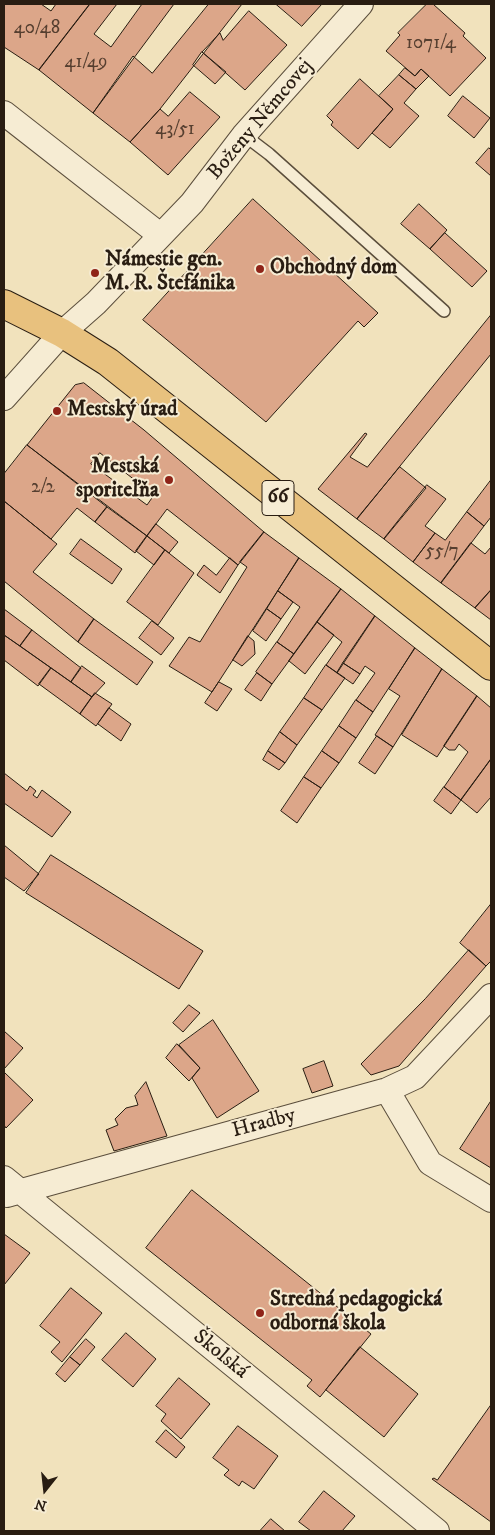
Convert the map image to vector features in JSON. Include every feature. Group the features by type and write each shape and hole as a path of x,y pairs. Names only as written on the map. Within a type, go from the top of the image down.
{"main road":[{"name":"66","path":"4,304 62,333 108,362 491,666"}],"street":[{"name":"Boženy Němcovej","path":"160,235 192,203 244,136 360,4"},
{"path":"4,112 160,235 96,304 62,333 4,398"},
{"name":"Hradby","path":"9,1188 387,1090 415,1077 491,996"},
{"path":"387,1090 430,1164 491,1200"},
{"name":"Školská","path":"9,1188 438,1531"}],"lane":[{"path":"244,136 269,154 444,310"}],"building":[{"path":"4,4 41,4 51,11 56,4 90,4 39,70 4,47"},
{"path":"90,4 117,4 94,34 111,47 142,4 174,4 93,113 39,70"},
{"path":"209,4 242,4 160,109 130,142 93,113 133,56 152,73"},
{"path":"276,4 322,4 302,26"},
{"path":"427,4 433,4 465,33 463,36 486,58 450,96 421,69 415,76 386,51 400,35 398,33"},
{"path":"249,11 287,45 245,90 202,52 220,33 223,40"},
{"path":"202,52 226,72 215,84 193,65"},
{"path":"405,68 415,76 421,69 429,76 416,89 399,75"},
{"path":"399,75 416,89 404,103 419,116 390,148 372,133 393,109 379,96"},
{"path":"360,79 393,109 358,149 331,125 333,122 327,116"},
{"path":"190,92 220,117 168,175 130,142 160,109 168,116"},
{"path":"463,96 490,118 474,138 448,116"},
{"path":"489,148 491,150 491,176 476,163"},
{"name":"Obchodný dom","path":"253,199 378,313 364,327 358,321 266,422 143,320"},
{"path":"419,204 447,230 430,249 401,224"},
{"path":"445,233 487,271 472,287 430,249"},
{"path":"491,315 491,354 357,519 318,489 365,433 367,434 350,457 367,467"},
{"name":"Mestská sporiteľňa","path":"84,383 144,430 264,532 238,565 167,509 147,536 27,445 75,385","holes":["100,453 154,495 147,505 91,464"]},
{"path":"27,445 107,507 95,522 77,508 51,539 4,501 4,474"},
{"path":"400,467 426,488 384,539 357,519"},
{"path":"491,480 491,517 484,526 467,512"},
{"path":"427,485 446,499 425,526 435,533 413,562 384,539"},
{"path":"4,501 57,544 33,572 94,619 78,642 4,581"},
{"path":"107,507 147,536 135,553 95,522"},
{"path":"467,512 484,526 441,583 413,562 435,533 445,540"},
{"path":"156,524 178,542 169,553 147,536"},
{"path":"264,532 299,558 212,692 169,666 189,637 200,642 247,567 240,562"},
{"path":"147,536 165,550 154,565 136,551"},
{"path":"81,539 122,569 112,584 70,554"},
{"path":"471,543 485,554 491,547 491,590 475,608 441,583"},
{"path":"165,550 194,573 158,625 127,602"},
{"path":"230,558 238,565 220,593 197,575 204,565 216,575"},
{"path":"299,558 341,589 294,654 277,642 300,607 278,591"},
{"path":"341,589 375,616 337,673 326,665 342,642 317,622"},
{"path":"491,590 491,620 475,608"},
{"path":"278,591 293,602 281,619 267,609"},
{"path":"4,609 32,630 20,646 4,635"},
{"path":"267,609 281,619 266,641 253,631"},
{"path":"375,616 415,648 373,712 356,700 375,673 365,666 360,674 343,663"},
{"path":"94,619 153,662 137,685 78,642"},
{"path":"152,621 174,638 161,655 139,638"},
{"path":"317,622 334,635 305,674 289,661"},
{"path":"32,630 81,668 71,682 20,646"},
{"path":"4,635 51,668 38,686 4,660"},
{"path":"248,636 254,641 255,654 242,666 233,660"},
{"path":"277,642 294,654 272,684 256,672"},
{"path":"415,648 442,669 393,747 375,735 400,696 389,689"},
{"path":"343,663 360,674 353,684 337,673"},
{"path":"326,665 345,678 322,710 304,698"},
{"path":"82,666 105,683 92,697 71,682"},
{"path":"51,668 92,697 80,714 39,684"},
{"path":"442,669 477,696 437,757 402,735"},
{"path":"257,673 272,684 261,701 245,690"},
{"path":"219,682 232,689 217,711 205,703"},
{"path":"95,693 112,704 96,726 80,714"},
{"path":"477,696 491,708 491,759 461,800 444,787 468,752 459,744 455,750 449,750 444,746"},
{"path":"304,698 322,710 297,745 280,732"},
{"path":"356,700 373,712 356,738 339,726"},
{"path":"109,708 131,724 121,741 98,724"},
{"path":"339,726 356,738 339,763 322,751"},
{"path":"280,732 297,745 285,763 268,751"},
{"path":"377,736 393,747 375,774 359,763"},
{"path":"268,751 285,763 279,770 263,760"},
{"path":"322,751 339,763 321,788 304,777"},
{"path":"491,759 491,797 477,813 461,800"},
{"path":"4,773 27,791 30,786 36,791 33,795 37,798 42,790 71,812 52,837 4,803"},
{"path":"304,777 321,788 297,823 281,811"},
{"path":"444,787 461,800 451,814 434,801"},
{"path":"4,845 39,874 24,891 4,877"},
{"path":"51,855 203,951 179,989 26,893"},
{"path":"491,904 491,961 486,966 460,943"},
{"path":"469,950 486,966 399,1066 371,1075 361,1064 425,999"},
{"path":"189,1005 200,1013 183,1032 173,1023"},
{"path":"213,1020 259,1091 217,1118 192,1078 200,1068 179,1045"},
{"path":"4,1031 23,1048 4,1069"},
{"path":"177,1044 200,1068 189,1081 166,1058"},
{"path":"324,1061 333,1086 312,1093 303,1069"},
{"path":"4,1072 33,1100 6,1128 4,1125"},
{"path":"146,1082 167,1136 114,1151 106,1130 118,1125 115,1119 126,1108 138,1105 135,1096"},
{"path":"491,1101 491,1168 460,1149"},
{"path":"192,1190 371,1334 320,1397 307,1386 312,1380 146,1248"},
{"path":"4,1234 30,1253 4,1285"},
{"path":"71,1288 102,1313 62,1362 51,1352 60,1342 40,1326"},
{"path":"126,1333 156,1359 133,1387 102,1360"},
{"path":"86,1339 95,1347 80,1365 70,1357"},
{"path":"360,1347 418,1394 384,1437 326,1390"},
{"path":"70,1357 80,1365 65,1382 56,1374"},
{"path":"179,1378 210,1404 181,1439 161,1421 166,1414 156,1406"},
{"path":"491,1405 491,1522 432,1479 437,1480"},
{"path":"238,1426 278,1456 254,1489 242,1481 239,1486 224,1475 229,1470 213,1458"},
{"path":"166,1430 185,1447 176,1458 156,1442"},
{"path":"324,1491 355,1516 342,1531 311,1531 299,1522"},
{"path":"271,1519 285,1531 260,1531"}],"place":[{"name":"Obchodný dom","path":"260,269"},
{"name":"Námestie gen. M. R. Štefánika","path":"95,273"},
{"name":"Mestský úrad","path":"57,411"},
{"name":"Mestská sporiteľňa","path":"169,480"},
{"name":"Stredná pedagogická odborná škola","path":"260,1313"}]}
